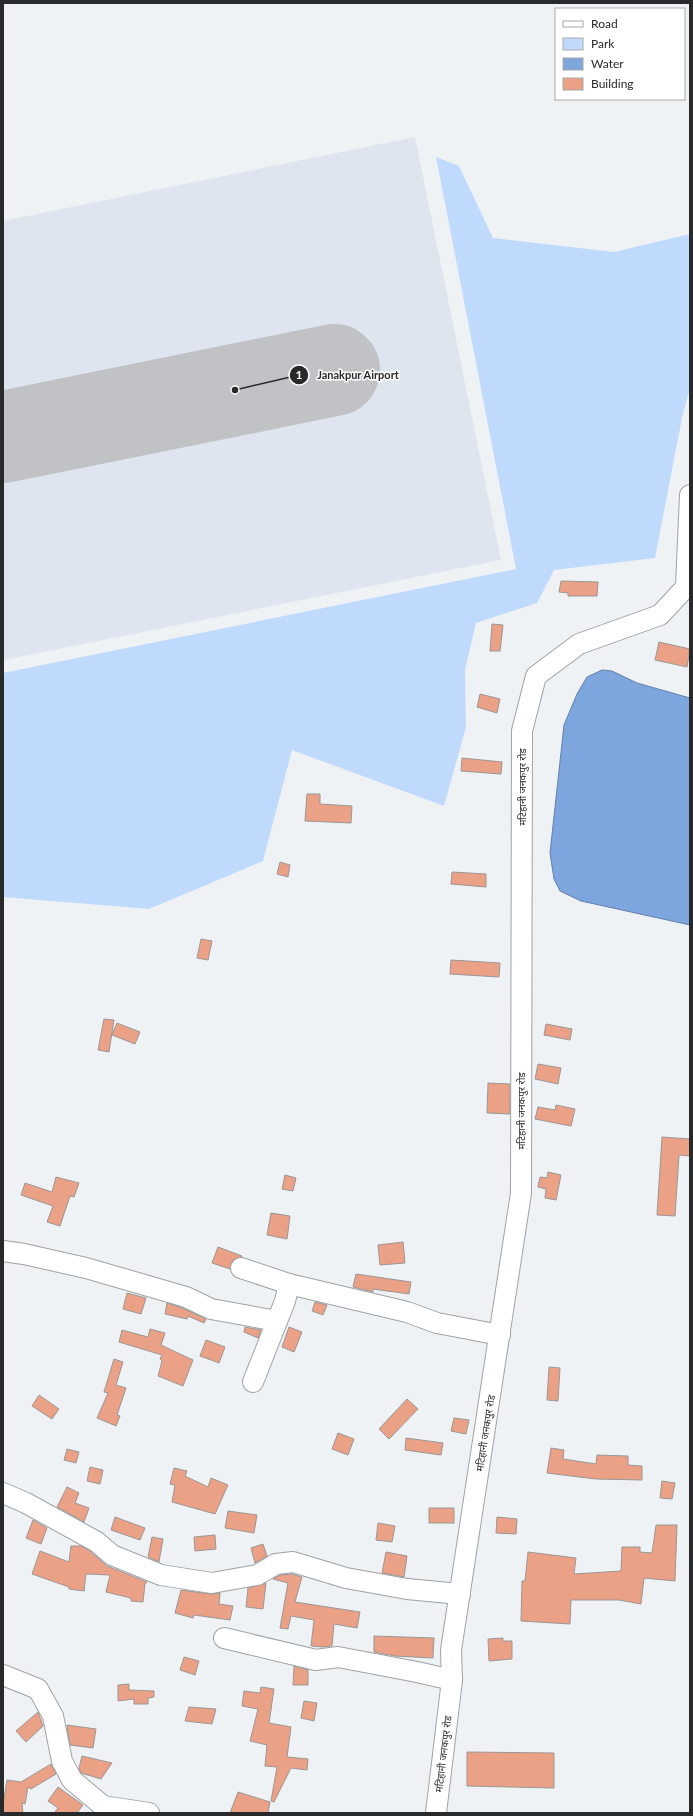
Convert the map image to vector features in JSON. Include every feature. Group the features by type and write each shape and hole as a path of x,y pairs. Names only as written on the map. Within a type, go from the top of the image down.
{"street":[{"name":"मटिहानी जनकपुर रोड","path":"436,1813 452,1680 451,1650 521,1193 522,731 536,676 579,644 660,615 686,587 690,495"},
{"path":"3,1251 24,1254 86,1268 186,1297 211,1309 277,1321"},
{"path":"241,1268 289,1284 406,1312 451,1326 500,1335"},
{"path":"253,1382 285,1301 289,1284"},
{"path":"3,1492 97,1542 112,1555 161,1575 212,1584 257,1575 276,1564 293,1562 346,1578 407,1589 460,1594"},
{"path":"224,1638 316,1660 338,1657 452,1680"},
{"path":"3,1675 38,1689 53,1716 62,1761 72,1780 103,1806 149,1813"}],"shaded area":[{"path":"415,137 501,560 3,660 3,221"}],"green space":[{"path":"436,157 459,166 493,238 614,252 690,234 690,388 682,418 655,558 554,570 537,603 476,623 465,670 466,727 444,806 292,750 263,861 149,909 3,897 3,673 516,569"}],"water":[{"path":"602,670 612,671 637,683 690,698 690,925 581,901 560,891 554,879 550,853 564,725 577,694 587,677"}],"building":[{"path":"561,581 598,582 597,596 568,596 568,593 559,592"},
{"path":"492,624 503,625 500,651 490,651"},
{"path":"659,642 690,649 687,667 655,660"},
{"path":"480,694 500,699 497,713 477,707"},
{"path":"462,758 502,762 501,774 461,771"},
{"path":"307,794 320,794 320,804 352,806 351,823 305,821"},
{"path":"280,862 290,865 288,877 277,874"},
{"path":"452,872 486,874 486,887 451,884"},
{"path":"201,939 212,941 208,960 197,958"},
{"path":"451,960 500,963 499,977 450,974"},
{"path":"104,1019 114,1020 109,1052 98,1050"},
{"path":"117,1023 140,1032 135,1044 112,1035"},
{"path":"546,1024 572,1029 570,1040 544,1035"},
{"path":"538,1064 561,1068 558,1084 535,1079"},
{"path":"488,1083 510,1084 510,1114 487,1113"},
{"path":"556,1105 575,1109 571,1126 535,1119 538,1107 555,1110"},
{"path":"662,1137 690,1139 690,1156 679,1155 675,1216 657,1215"},
{"path":"548,1172 561,1175 556,1200 545,1198 546,1189 538,1187 540,1177 547,1178"},
{"path":"285,1175 296,1178 293,1191 282,1189"},
{"path":"56,1177 79,1183 74,1197 70,1196 60,1226 47,1222 53,1206 21,1195 25,1183 52,1192"},
{"path":"271,1213 290,1216 287,1239 267,1235"},
{"path":"403,1242 405,1263 380,1265 378,1245"},
{"path":"218,1247 242,1257 233,1260 230,1269 212,1263"},
{"path":"356,1274 411,1282 409,1294 373,1289 373,1292 353,1287"},
{"path":"127,1293 146,1298 141,1314 123,1309"},
{"path":"315,1302 327,1305 323,1315 312,1311"},
{"path":"167,1303 206,1319 204,1323 188,1316 187,1319 165,1314"},
{"path":"245,1327 261,1330 258,1338 244,1332"},
{"path":"289,1327 302,1332 294,1352 282,1347"},
{"path":"150,1329 165,1333 161,1345 193,1360 183,1386 158,1376 162,1361 160,1359 162,1355 119,1342 122,1330 148,1337"},
{"path":"206,1340 225,1347 219,1363 200,1356"},
{"path":"114,1359 123,1362 116,1385 126,1388 117,1415 120,1416 116,1426 97,1418 108,1393 104,1392"},
{"path":"549,1367 560,1368 558,1401 547,1400"},
{"path":"39,1395 59,1409 52,1419 32,1406"},
{"path":"407,1399 418,1409 389,1439 379,1429"},
{"path":"454,1418 469,1420 466,1434 451,1431"},
{"path":"338,1433 354,1439 348,1455 332,1449"},
{"path":"406,1438 443,1443 441,1455 405,1450"},
{"path":"551,1448 564,1450 563,1459 596,1464 597,1455 628,1456 628,1465 642,1466 642,1480 596,1479 547,1473"},
{"path":"67,1449 79,1452 76,1463 64,1460"},
{"path":"90,1467 103,1470 100,1484 87,1481"},
{"path":"174,1468 187,1471 185,1476 208,1487 211,1478 228,1485 215,1514 172,1502 175,1485 170,1484"},
{"path":"662,1481 675,1483 672,1499 660,1498"},
{"path":"67,1487 79,1493 75,1503 89,1508 84,1522 57,1507"},
{"path":"429,1508 454,1508 454,1523 429,1523"},
{"path":"228,1511 257,1515 254,1533 225,1528"},
{"path":"115,1517 145,1528 140,1540 111,1530"},
{"path":"497,1517 517,1519 516,1534 496,1533"},
{"path":"33,1520 47,1528 41,1544 26,1538"},
{"path":"378,1523 395,1526 392,1542 376,1540"},
{"path":"656,1525 677,1525 675,1581 644,1578 641,1604 619,1600 571,1600 570,1624 521,1621 522,1581 525,1581 528,1552 576,1558 574,1574 621,1571 622,1547 640,1547 640,1552 652,1553"},
{"path":"215,1535 216,1549 195,1551 194,1537"},
{"path":"152,1537 163,1539 159,1562 148,1557"},
{"path":"263,1544 267,1556 255,1563 251,1548"},
{"path":"71,1546 81,1546 90,1551 107,1566 147,1582 145,1584 143,1602 131,1601 131,1598 106,1592 110,1575 86,1574 84,1591 69,1589 69,1587 32,1574 40,1551 69,1562"},
{"path":"386,1552 407,1556 404,1577 382,1573"},
{"path":"292,1574 302,1577 295,1602 360,1612 357,1628 334,1624 332,1646 323,1647 311,1646 314,1620 291,1616 288,1629 280,1628 288,1583 273,1579 280,1575"},
{"path":"266,1583 263,1609 246,1607 248,1588"},
{"path":"181,1590 210,1594 220,1593 219,1604 233,1606 230,1620 194,1615 193,1618 175,1613"},
{"path":"374,1636 434,1638 433,1658 395,1656 374,1652"},
{"path":"503,1638 503,1641 512,1641 512,1659 489,1661 488,1639"},
{"path":"184,1657 199,1661 195,1675 180,1670"},
{"path":"294,1666 308,1670 308,1685 293,1685"},
{"path":"129,1684 129,1690 154,1691 154,1697 148,1698 148,1704 134,1704 134,1699 118,1701 118,1685"},
{"path":"261,1687 274,1689 269,1723 291,1727 287,1757 308,1759 307,1770 291,1768 274,1802 271,1801 277,1767 265,1766 267,1745 250,1741 258,1709 242,1706 244,1691 260,1693"},
{"path":"304,1701 317,1703 314,1721 301,1718"},
{"path":"189,1707 216,1709 212,1724 185,1721"},
{"path":"38,1712 43,1726 26,1742 16,1731"},
{"path":"67,1725 96,1729 93,1748 70,1745"},
{"path":"467,1752 554,1753 554,1788 467,1786"},
{"path":"82,1756 112,1763 101,1779 81,1773 79,1768"},
{"path":"51,1764 56,1774 31,1789 28,1787 25,1804 22,1803 23,1813 3,1813 7,1780 21,1782"},
{"path":"58,1787 83,1805 77,1813 54,1813 58,1808 48,1801"},
{"path":"238,1792 270,1802 268,1813 230,1813"}],"runway":[{"path":"3,437 334,370"}],"place":[{"name":"Janakpur Airport","path":"235,390"}]}
